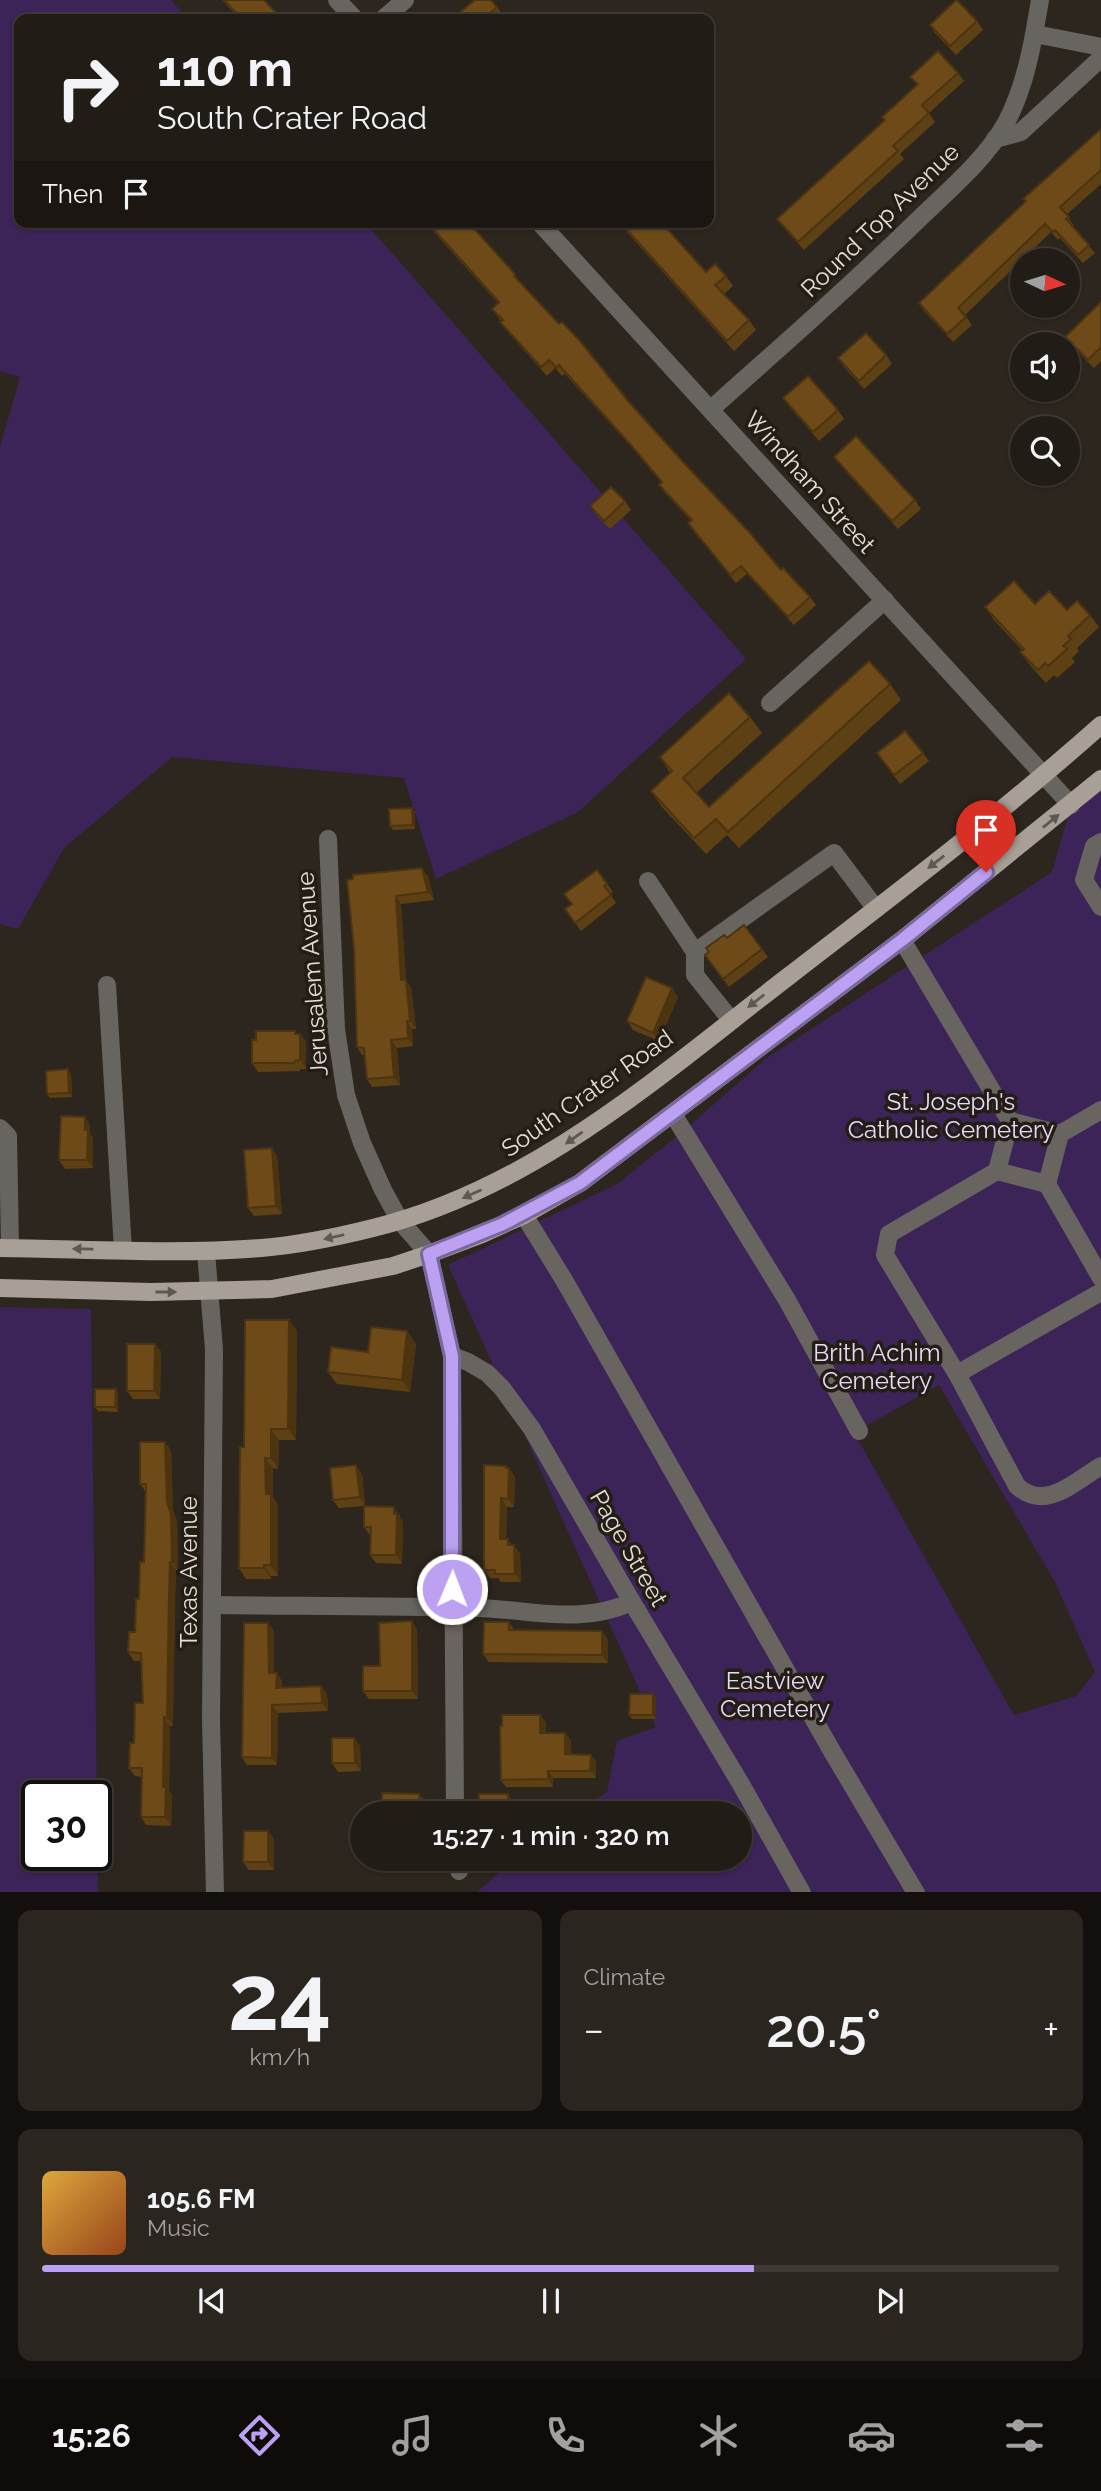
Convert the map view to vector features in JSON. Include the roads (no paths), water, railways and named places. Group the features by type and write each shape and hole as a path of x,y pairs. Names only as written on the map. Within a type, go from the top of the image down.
{"main road":[{"name":"South Crater Road","path":"5,1248 206,1252 264,1248 319,1240 400,1221 462,1199 504,1180 552,1153 624,1103 994,818 1101,724"},
{"path":"0,1288 211,1291 272,1289 393,1266 482,1234 580,1183 902,940 1101,779"}],"street":[{"path":"337,0 350,14"},
{"path":"389,14 405,0"},
{"name":"Round Top Avenue","path":"710,409 880,257 967,173 995,139 1017,101 1035,34 1040,0"},
{"path":"1035,34 1101,47"},
{"path":"995,139 1021,132 1101,58"},
{"name":"Windham Street","path":"544,228 1071,805"},
{"path":"770,703 885,600"},
{"name":"Jerusalem Avenue","path":"328,839 336,1030 346,1095 362,1143 383,1190 400,1221 429,1254"},
{"path":"1101,842 1094,846 1084,880 1101,907"},
{"path":"695,952 834,853 876,909"},
{"path":"648,881 695,952 695,975 731,1020"},
{"path":"902,940 1010,1121 1060,1134"},
{"path":"107,985 123,1250"},
{"path":"1046,1184 1060,1134 1101,1110"},
{"path":"673,1114 786,1300 859,1430"},
{"path":"997,1171 1010,1121"},
{"path":"0,1128 8,1136 4,1181 5,1248"},
{"path":"1101,1278 1046,1184 997,1171 889,1234 885,1255 957,1374 1017,1486 1025,1494 1037,1498 1049,1497 1101,1466"},
{"path":"524,1214 833,1753 916,1892"},
{"name":"Texas Avenue","path":"206,1252 214,1349 211,1719 215,1892"},
{"path":"429,1254 452,1356 455,1801"},
{"path":"957,1374 1101,1292"},
{"name":"Page Street","path":"452,1356 487,1373 502,1388 532,1429 802,1892"},
{"path":"212,1605 452,1608 588,1616 611,1612 632,1602"}],"park label":[{"name":"St. Joseph's Catholic Cemetery","path":"951,1115"},
{"name":"Brith Achim Cemetery","path":"877,1366"},
{"name":"Eastview Cemetery","path":"775,1694"}]}
